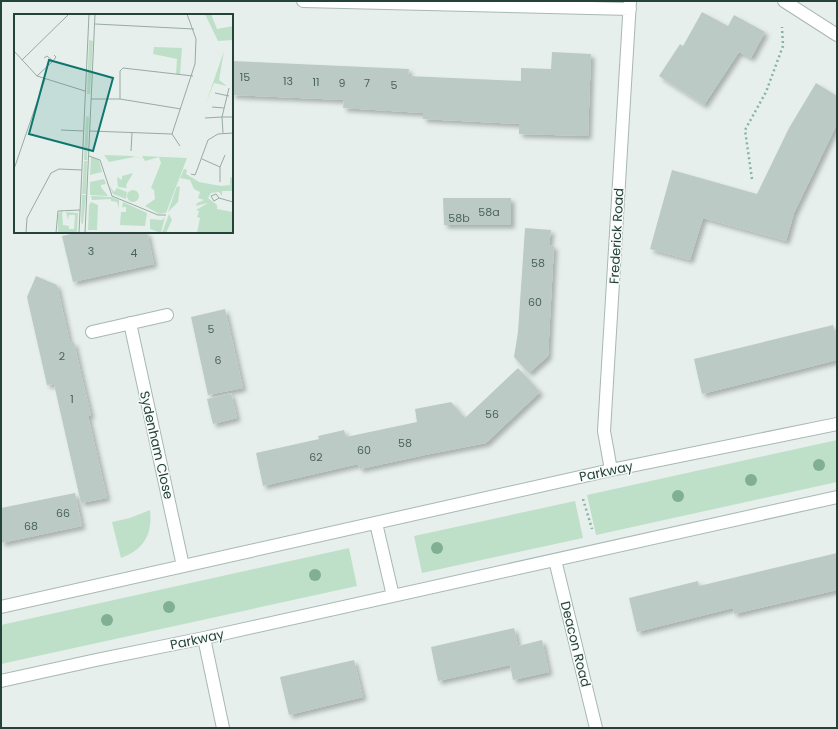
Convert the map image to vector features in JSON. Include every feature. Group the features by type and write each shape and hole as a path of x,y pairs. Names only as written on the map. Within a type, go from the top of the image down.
{"street":[{"path":"303,1 630,5"},
{"path":"784,1 837,35"},
{"name":"Frederick Road","path":"611,470 604,431 630,5"},
{"path":"92,332 167,315"},
{"name":"Sydenham Close","path":"130,323 183,566"},
{"name":"Parkway","path":"1,607 611,470 837,424"},
{"name":"Parkway","path":"1,681 204,638 837,497"},
{"path":"376,523 393,596"},
{"name":"Deacon Road","path":"555,560 596,728"},
{"path":"204,638 223,728"}],"path":[{"path":"752,179 745,130 766,92 783,46 782,24"},
{"path":"576,478 599,550"}],"green space":[{"path":"837,440 837,482 596,535 587,495"},
{"path":"575,501 583,538 422,573 414,536"},
{"path":"150,510 150,526 145,540 136,550 121,558 112,522 130,518"},
{"path":"349,548 357,586 1,664 1,625"}],"building":[{"path":"702,12 728,26 734,15 765,32 751,58 739,52 704,105 659,76 680,44 683,46"},
{"path":"552,52 591,54 588,136 519,134 519,124 423,119 423,113 343,108 344,100 233,95 233,61 409,69 408,76 521,81 521,68 551,69"},
{"path":"816,83 837,96 837,124 794,213 786,241 703,218 690,260 650,249 672,170 757,194 789,128"},
{"path":"443,198 511,198 511,225 444,225"},
{"path":"525,228 551,230 549,245 554,246 548,356 529,373 514,357 518,332"},
{"path":"75,233 147,233 154,264 73,282 62,236"},
{"path":"36,276 57,285 70,343 74,342 91,415 88,416 107,498 81,503 54,384 47,385 27,297"},
{"path":"225,309 243,388 208,395 191,317"},
{"path":"833,325 837,340 837,360 702,394 694,359"},
{"path":"518,368 540,392 486,443 360,469 358,464 263,486 256,453 319,439 318,436 344,430 346,437 417,422 415,409 451,402 465,418"},
{"path":"231,393 237,418 213,424 207,399"},
{"path":"75,493 82,526 1,543 1,508"},
{"path":"837,553 837,590 734,614 733,608 637,632 629,598 698,581 699,586"},
{"path":"514,628 518,646 542,640 549,672 513,680 510,665 438,681 431,647"},
{"path":"354,660 363,697 289,715 280,677"}]}
